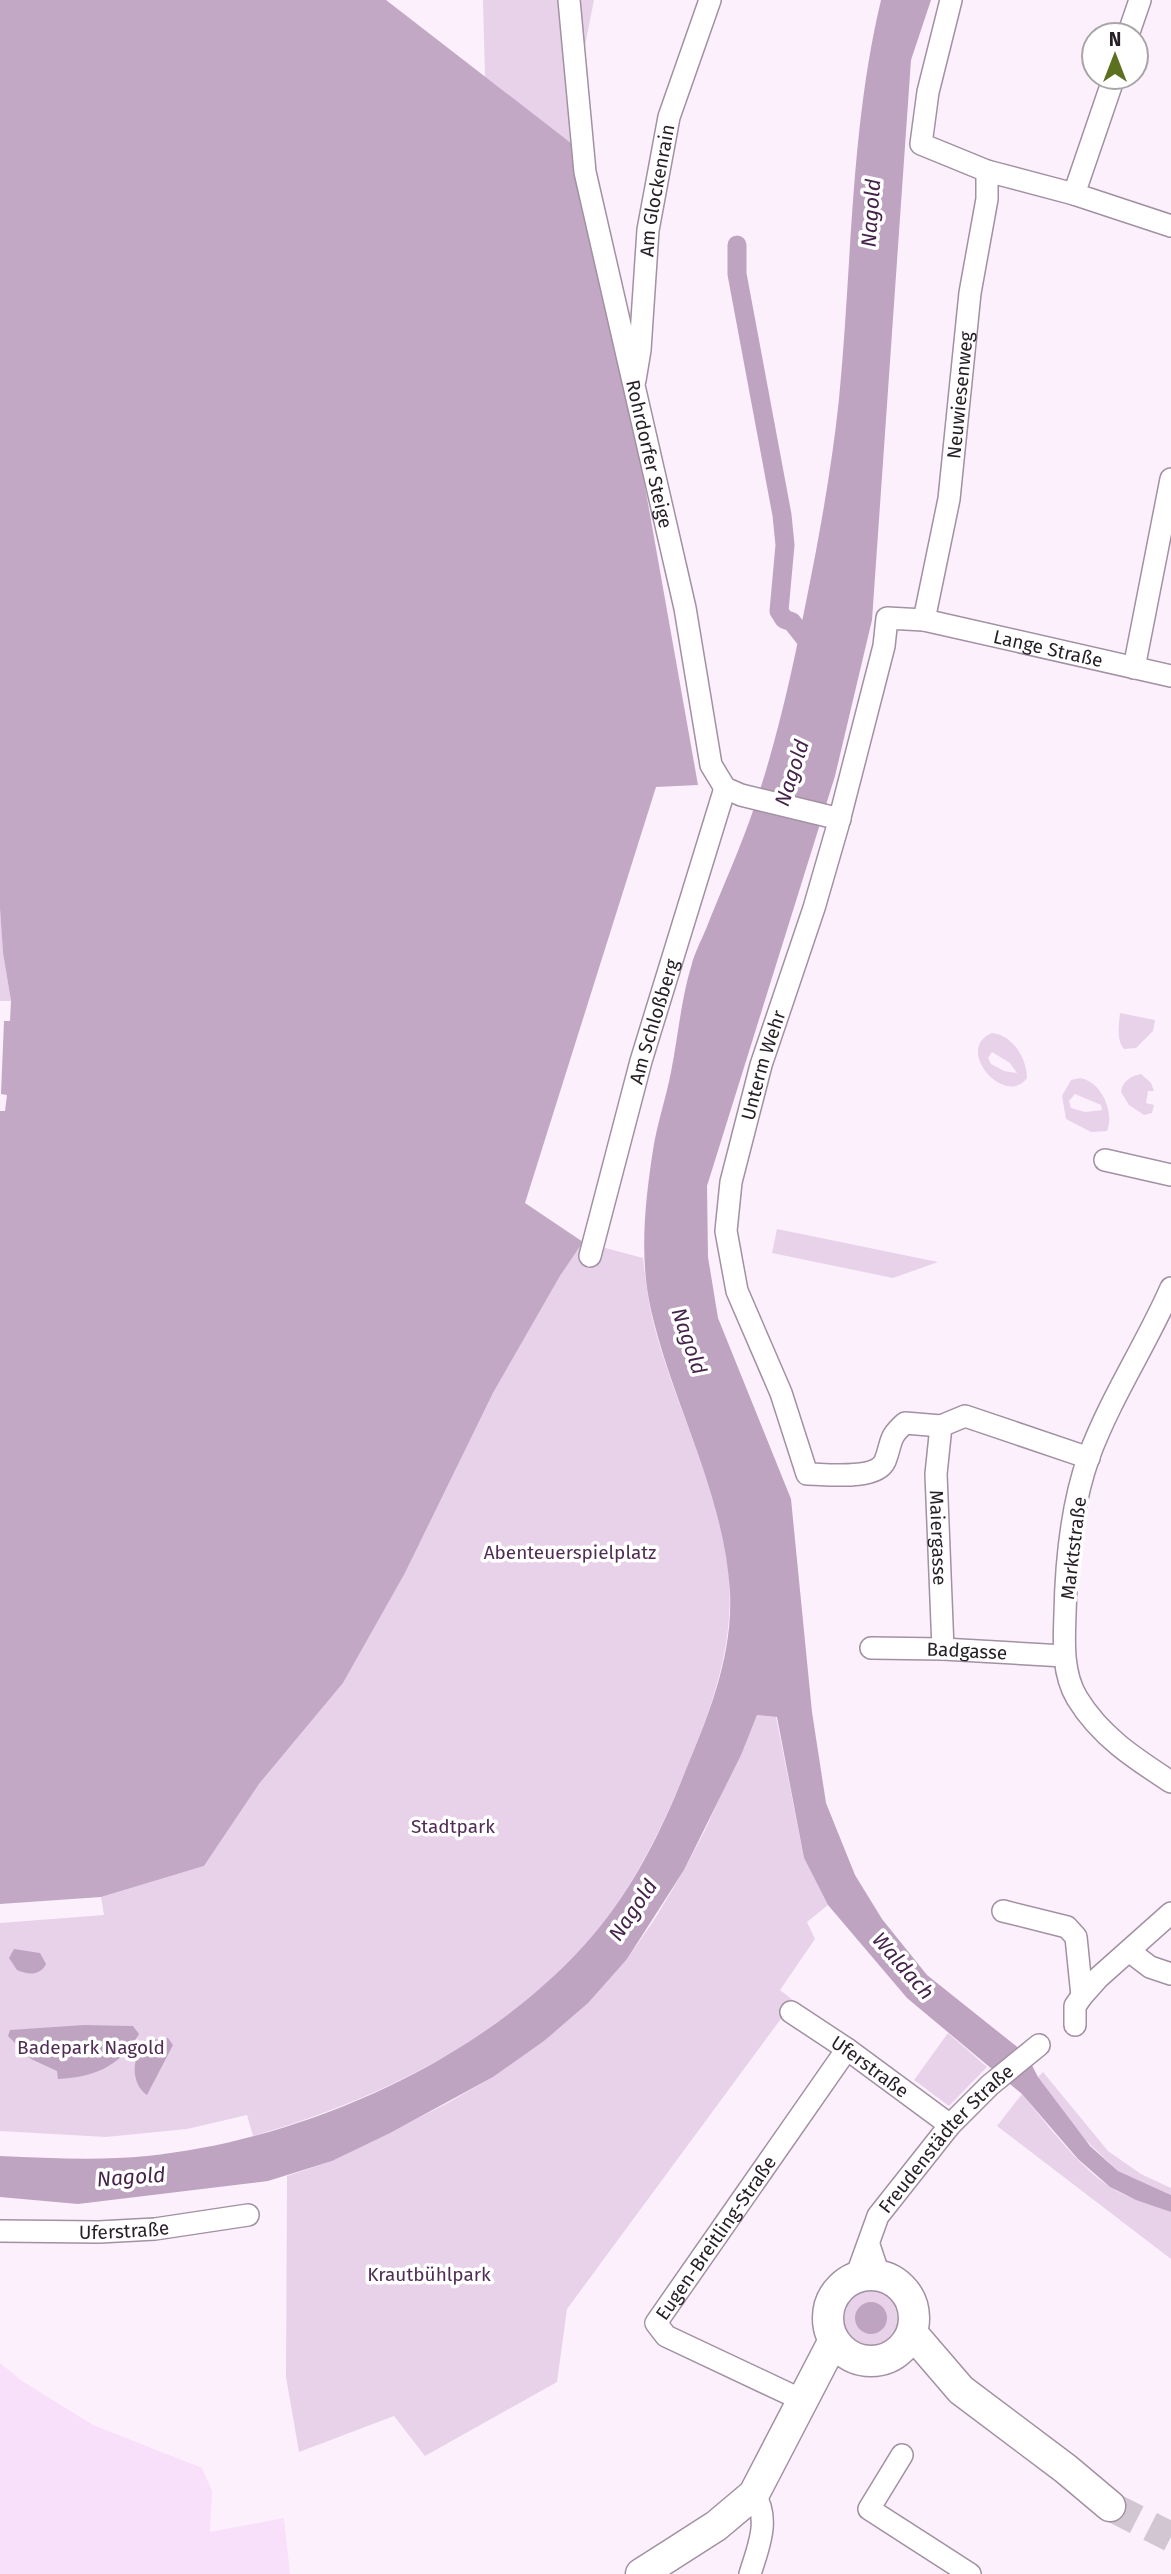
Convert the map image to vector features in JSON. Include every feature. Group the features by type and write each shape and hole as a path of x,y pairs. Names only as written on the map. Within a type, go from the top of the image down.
{"street":[{"name":"Rohrdorfer Steige","path":"569,0 585,172 685,608 711,765 733,791"},
{"name":"Am Glockenrain","path":"633,389 640,350 648,230 669,117 710,0"},
{"path":"951,0 928,92 921,144 987,171 1074,194 1171,226"},
{"path":"1133,21 1140,0"},
{"path":"1074,194 1109,91"},
{"name":"Neuwiesenweg","path":"924,620 949,499 970,293 987,199 987,171"},
{"path":"1134,668 1171,479"},
{"name":"Unterm Wehr","path":"924,620 887,618 884,646 832,817 814,908 761,1065 731,1182 726,1231 737,1291 781,1393 807,1474 861,1474 878,1470 884,1463 893,1434 905,1423 941,1426"},
{"name":"Lange Straße","path":"924,620 1171,676"},
{"path":"733,791 832,817"},
{"name":"Am Schloßberg","path":"590,1256 641,1061 733,791"},
{"path":"1105,1160 1171,1175"},
{"name":"Marktstraße","path":"1171,1288 1152,1331 1113,1402 1089,1458 1075,1506 1069,1547 1064,1656 1075,1695 1098,1727 1124,1752 1171,1782"},
{"path":"941,1426 965,1416 1089,1458"},
{"name":"Maiergasse","path":"941,1426 936,1474 943,1649"},
{"name":"Badgasse","path":"871,1648 1064,1656"},
{"path":"1003,1911 1067,1927 1076,1937 1082,1996"},
{"path":"1075,2025 1075,2006 1082,1996 1171,1913"},
{"path":"1129,1951 1150,1967 1171,1974"},
{"name":"Uferstraße","path":"791,2012 950,2124"},
{"name":"Eugen-Breitling-Straße","path":"804,2401 666,2336 656,2322 847,2049"},
{"name":"Freudenstädter Straße","path":"867,2276 869,2245 878,2216 950,2124 990,2085 1033,2049"},
{"name":"Uferstraße","path":"0,2231 99,2232 155,2229 248,2215"},
{"path":"867,2276 892,2280 903,2288 911,2299 915,2312 903,2344 880,2361 865,2361 843,2348 829,2327 828,2313 832,2300 846,2283 867,2276"},
{"path":"903,2344 1066,2469 1110,2507"},
{"path":"641,2574 716,2526 754,2494 804,2401 843,2348"},
{"path":"902,2455 869,2509 970,2574"},
{"path":"750,2574 763,2528 761,2504 754,2494"}],"shaded area":[{"path":"0,0 386,0 580,150 619,340 698,785 656,787 525,1203 583,1242 560,1276 493,1393 405,1573 343,1683 259,1784 204,1866 101,1897 0,1904 0,1111 5,1111 7,1095 1,1094 4,1021 10,1021 11,1001 3,953 0,909"},
{"path":"0,2363 22,2381 93,2425 202,2468 212,2491 210,2532 284,2518 290,2574 0,2574"}],"green space":[{"path":"483,0 594,0 585,46 580,150 485,77"},
{"path":"0,909 3,953 11,1001 0,1001"},
{"path":"1120,1013 1155,1020 1153,1031 1136,1048 1124,1049 1121,1045"},
{"path":"992,1033 1006,1038 1021,1056 1027,1078 1018,1085 1007,1086 996,1081 980,1062 978,1051 981,1041","holes":["992,1052 1010,1063 1017,1073 1004,1071 991,1064 988,1058"]},
{"path":"1141,1074 1151,1083 1154,1091 1148,1091 1146,1103 1154,1105 1152,1113 1144,1115 1129,1105 1121,1092 1128,1080"},
{"path":"1071,1080 1088,1080 1100,1091 1108,1107 1107,1131 1091,1132 1066,1119 1062,1096","holes":["1075,1094 1101,1105 1102,1110 1085,1112 1071,1108 1069,1101"]},
{"path":"777,1229 938,1262 893,1278 772,1253"},
{"name":"Stadtpark","path":"583,1242 643,1258 658,1341 703,1468 722,1533 730,1592 722,1665 708,1712 671,1805 623,1894 593,1935 559,1971 521,2004 481,2034 438,2060 347,2104 253,2136 247,2115 187,2129 106,2137 0,2131 0,1923 104,1915 101,1897 204,1866 259,1784 343,1683 405,1573 493,1393 560,1276"},
{"name":"Krautbühlpark","path":"757,1715 776,1717 804,1858 828,1905 807,1922 815,1939 780,1990 794,2001 567,2309 557,2382 425,2456 394,2416 299,2452 286,2377 287,2176 332,2161 444,2105 493,2077 544,2041 627,1959 656,1917 706,1828"},
{"path":"948,2033 987,2067 949,2106 914,2080"},
{"path":"1043,2072 1108,2151 1141,2174 1171,2188 1171,2195 1118,2171 1077,2132 1038,2077"},
{"path":"1022,2094 1063,2144 1097,2177 1124,2195 1171,2212 1171,2259 997,2126"},
{"path":"866,2287 878,2287 894,2296 901,2306 901,2330 894,2340 878,2349 866,2349 855,2344 846,2335 841,2324 841,2312 846,2301 855,2292"}],"water":[{"path":"881,0 931,0 911,60 872,620 835,776 707,1186 708,1257 718,1318 791,1499 812,1712 826,1803 855,1875 882,1919 927,1975 1026,2054 1038,2077 1090,2146 1118,2171 1171,2195 1171,2212 1136,2200 1110,2187 1078,2159 1022,2094 907,1998 828,1905 804,1858 777,1717 757,1715 741,1755 684,1870 627,1959 588,2003 544,2041 493,2077 332,2161 268,2181 78,2204 0,2197 0,2156 110,2158 147,2156 207,2147 269,2132 330,2111 390,2086 448,2055 502,2019 550,1979 608,1917 646,1857 694,1750 718,1684 728,1639 730,1592 718,1519 660,1346 651,1310 644,1250 648,1189 655,1140 694,957 744,836 771,754 812,573 836,424 863,98"},
{"path":"14,1949 40,1953 46,1964 40,1971 33,1973 17,1970 9,1958"},
{"path":"84,2025 133,2026 139,2034 123,2055 105,2068 83,2076 58,2079 57,2071 31,2059 8,2036 10,2030"},
{"path":"168,2038 173,2045 147,2095 137,2083 136,2059 144,2046 151,2041"},
{"path":"871,2302 882,2307 887,2318 882,2329 871,2334 860,2329 855,2318 860,2307"}],"waterway":[{"path":"737,245 737,274 782,515 785,545 779,611 784,619 792,622 814,650"}],"tunnel":[{"path":"1110,2506 1171,2537"}],"water label":[{"name":"Nagold","path":"871,213"},
{"name":"Nagold","path":"792,773"},
{"name":"Nagold","path":"689,1341"},
{"name":"Nagold","path":"633,1910"},
{"name":"Waldach","path":"903,1966"},
{"name":"Nagold","path":"131,2177"}],"park label":[{"name":"Abenteuerspielplatz","path":"570,1552"},
{"name":"Badepark Nagold","path":"91,2047"}]}
